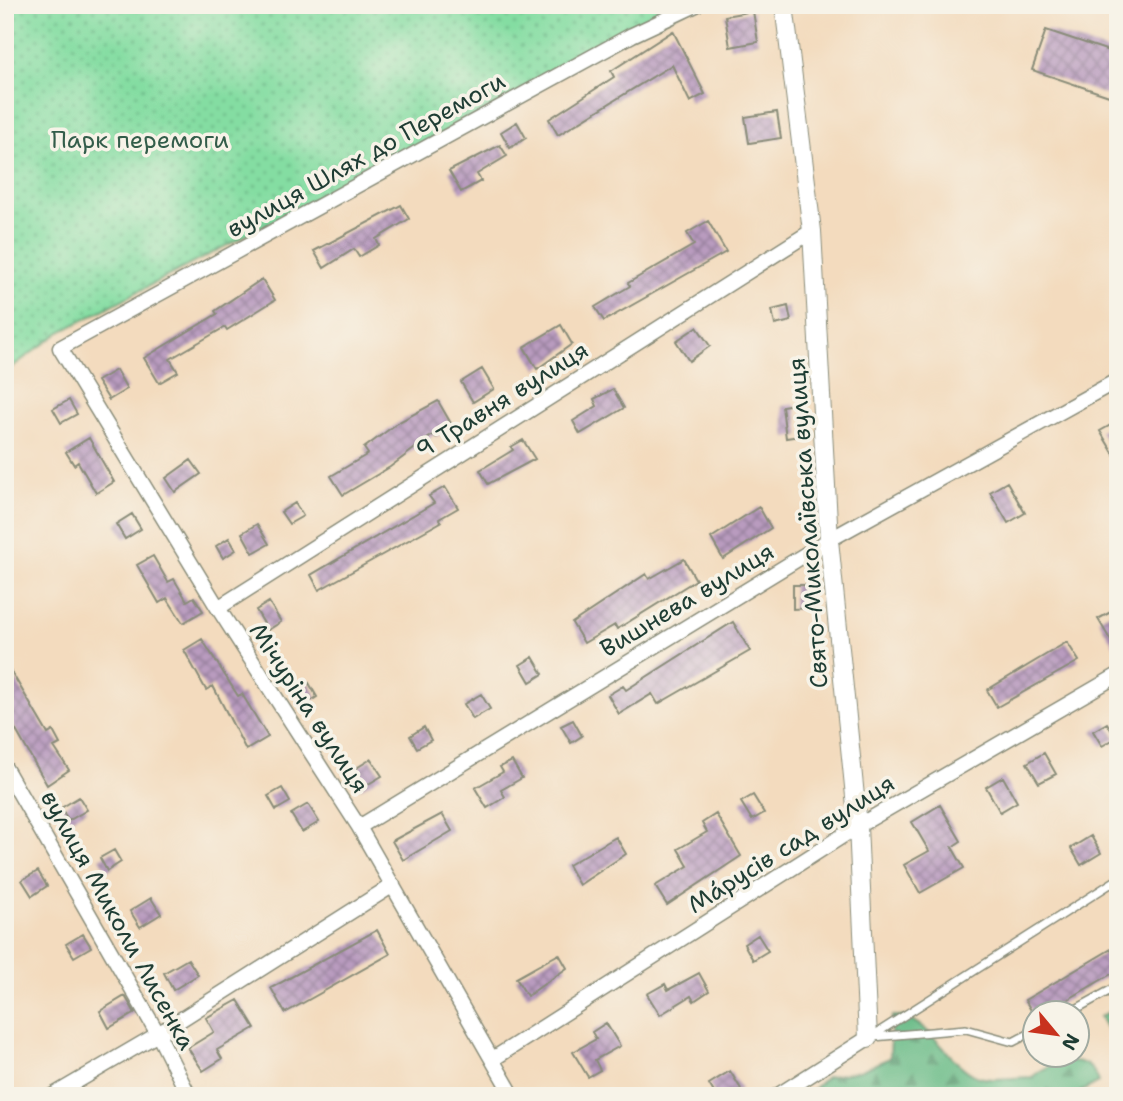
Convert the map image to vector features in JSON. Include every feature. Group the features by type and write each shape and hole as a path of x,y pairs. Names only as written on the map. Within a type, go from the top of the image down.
{"street":[{"name":"вулиця Шлях до Перемоги","path":"60,348 632,35 696,5"},
{"name":"Свято-Миколаївська вулиця","path":"784,5 811,231 829,540 858,826 868,1038"},
{"name":"9 Травня вулиця","path":"218,608 811,231"},
{"name":"Мічуріна вулиця","path":"60,348 218,608 359,827 513,1096"},
{"name":"Вишнева вулиця","path":"359,827 829,540 1118,380"},
{"name":"Мáрусів сад вулиця","path":"493,1059 858,826 1118,675"},
{"name":"вулиця Миколи Лисенка","path":"5,768 158,1034 189,1096"},
{"path":"52,1096 158,1034 393,885"},
{"path":"777,1096 868,1038"}],"lane":[{"path":"1015,5 1038,5"},
{"path":"868,1038 1118,879"},
{"path":"1092,1000 1118,986"},
{"path":"868,1038 966,1029 1013,1042 1021,1038"}],"green space":[{"name":"Парк перемоги","path":"5,5 696,5 632,35 60,332 5,372"},
{"path":"1118,1007 1118,1048 1100,1017"},
{"path":"892,1016 905,1017 926,1030 955,1060 976,1076 996,1079 1032,1077 1042,1070 1092,1070 1099,1082 1073,1096 806,1096 826,1077 859,1071 890,1058"}],"building":[{"path":"753,11 758,42 730,47 725,16"},
{"path":"1046,30 1118,54 1118,99 1032,70"},
{"path":"673,31 705,94 690,102 672,65 558,135 549,119 614,77 611,71"},
{"path":"777,112 781,138 749,143 745,117"},
{"path":"517,122 526,138 510,148 501,132"},
{"path":"500,145 507,156 477,174 481,181 461,192 449,171"},
{"path":"401,205 409,219 376,239 379,245 359,257 354,249 324,268 314,251"},
{"path":"708,221 726,252 604,321 595,307 630,286 628,283 694,245 687,233"},
{"path":"262,279 275,300 227,330 225,327 170,359 178,372 159,383 144,358 217,314 215,311"},
{"path":"788,306 791,321 775,325 772,310"},
{"path":"561,325 572,344 537,369 524,347"},
{"path":"697,327 710,346 689,361 676,341"},
{"path":"482,369 494,389 473,402 461,382"},
{"path":"116,370 127,389 109,400 97,381"},
{"path":"613,389 624,408 580,434 573,421 597,406 594,399"},
{"path":"69,400 77,414 61,423 53,409"},
{"path":"438,401 453,427 436,437 434,434 390,467 343,495 331,476 368,454 364,448 399,422"},
{"path":"795,404 800,436 786,438 782,406"},
{"path":"1118,421 1118,461 1100,431"},
{"path":"89,438 114,482 96,493 78,462 74,465 66,452"},
{"path":"523,440 535,459 488,484 480,470 513,450 511,447"},
{"path":"191,460 201,474 175,492 166,478"},
{"path":"1007,482 1025,513 1008,523 990,492"},
{"path":"445,487 458,508 439,519 441,522 319,590 311,575 434,503 429,496"},
{"path":"295,503 303,516 289,524 281,512"},
{"path":"759,507 771,528 723,559 711,538"},
{"path":"132,514 141,529 125,539 116,524"},
{"path":"257,524 269,544 253,553 242,533"},
{"path":"229,538 236,550 223,558 216,546"},
{"path":"153,556 168,582 174,579 187,601 194,597 203,611 183,623 167,598 159,603 137,565"},
{"path":"684,559 696,580 617,629 615,625 584,643 572,623 646,574 649,579"},
{"path":"793,585 810,585 810,608 793,609"},
{"path":"269,602 281,622 268,630 256,610"},
{"path":"1118,608 1118,653 1098,619"},
{"path":"733,622 750,651 658,704 652,694 619,714 608,695 623,686 626,690"},
{"path":"202,639 238,696 242,694 268,737 246,750 213,686 206,690 184,650"},
{"path":"1067,642 1079,661 997,707 987,690"},
{"path":"533,657 543,674 530,682 520,665"},
{"path":"5,661 48,734 53,731 60,744 54,747 69,770 47,785 5,711"},
{"path":"309,683 317,697 306,704 298,690"},
{"path":"481,694 490,709 473,719 464,704"},
{"path":"573,720 582,736 571,743 561,726"},
{"path":"1107,723 1116,738 1102,746 1093,731"},
{"path":"424,727 431,740 417,748 410,736"},
{"path":"1044,753 1056,774 1039,783 1027,763"},
{"path":"371,759 382,776 360,789 350,772"},
{"path":"512,761 522,778 501,790 505,797 487,808 475,788 503,772 500,767"},
{"path":"1003,777 1017,802 1000,812 986,787"},
{"path":"282,788 290,802 276,810 268,796"},
{"path":"753,795 764,813 752,820 741,802"},
{"path":"79,797 87,810 68,821 61,808"},
{"path":"308,804 319,822 302,832 291,814"},
{"path":"940,805 961,841 952,847 964,868 920,893 904,865 929,851 912,822"},
{"path":"442,814 452,831 403,860 392,841"},
{"path":"716,814 741,856 667,905 655,886 688,866 678,849 707,832 702,823"},
{"path":"1091,836 1101,853 1081,865 1071,848"},
{"path":"616,837 626,854 579,885 568,865"},
{"path":"114,850 121,862 107,871 100,858"},
{"path":"38,871 47,886 32,896 22,880"},
{"path":"151,898 161,914 140,927 130,911"},
{"path":"377,930 390,954 285,1013 271,988"},
{"path":"83,934 91,947 74,957 66,944"},
{"path":"758,935 768,951 753,960 744,944"},
{"path":"1118,945 1118,970 1067,1000 1025,1000"},
{"path":"559,954 567,968 527,996 516,978"},
{"path":"188,959 198,975 173,990 164,973"},
{"path":"699,973 709,991 694,1001 691,996 660,1015 647,994 665,984 668,990"},
{"path":"125,996 135,1013 109,1028 100,1011"},
{"path":"238,1000 255,1028 217,1050 222,1059 203,1071 188,1048 214,1032 206,1018"},
{"path":"606,1023 620,1046 595,1060 600,1070 588,1077 573,1052 596,1039 592,1032"},
{"path":"730,1071 741,1089 729,1096 716,1096 709,1084"}]}
